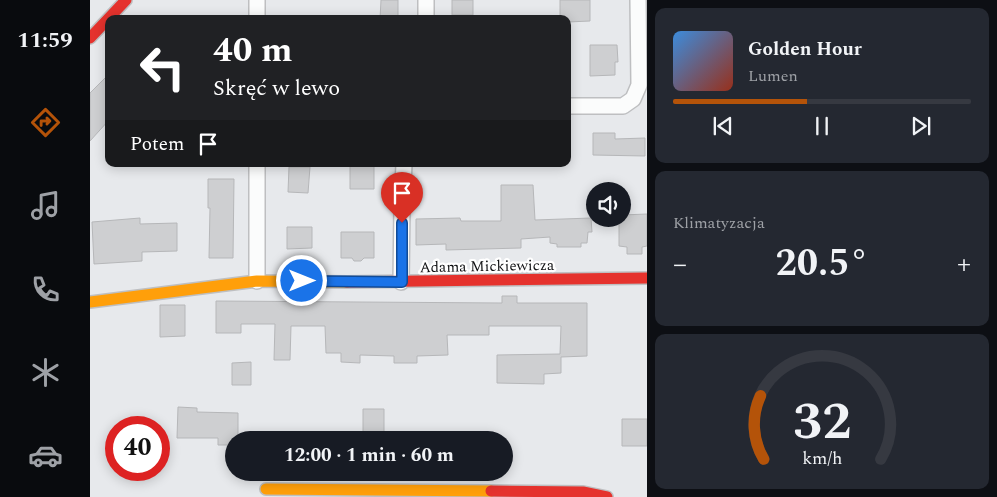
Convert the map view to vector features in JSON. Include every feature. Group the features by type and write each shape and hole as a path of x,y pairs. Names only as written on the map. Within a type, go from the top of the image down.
{"street":[{"path":"112,15 126,0"},
{"path":"257,0 257,15"},
{"path":"426,0 426,15"},
{"path":"571,106 623,106 633,99 639,85 638,0"},
{"path":"90,38 105,22"},
{"path":"257,167 257,281"},
{"path":"402,282 404,167"},
{"name":"Adama Mickiewicza","path":"90,302 257,281 402,282 647,278"},
{"path":"266,489 583,492 607,497"}],"building":[{"path":"381,0 398,0 398,15 380,15"},
{"path":"452,0 473,0 473,15 452,15"},
{"path":"560,0 590,0 590,21 571,22 571,15 560,15"},
{"path":"590,45 617,45 618,62 615,62 615,75 590,76"},
{"path":"105,78 105,124 90,141 90,93"},
{"path":"593,133 615,133 615,139 645,138 645,156 593,155"},
{"path":"289,167 310,167 308,193 288,192"},
{"path":"350,167 374,167 374,189 350,189"},
{"path":"208,179 234,179 233,258 209,258 210,208 208,208"},
{"path":"501,185 533,185 535,220 586,218 586,227 592,227 592,232 588,232 587,243 581,243 581,247 557,247 557,244 550,243 550,237 521,239 521,248 446,250 446,244 416,245 416,219 460,218 461,221 501,221"},
{"path":"647,214 647,246 642,247 642,254 627,254 627,247 619,246 619,227 631,227 631,215"},
{"path":"140,218 140,224 177,223 177,251 142,252 142,261 94,264 92,222"},
{"path":"287,227 312,227 312,248 287,249"},
{"path":"341,232 374,232 374,258 354,261 352,258 341,258"},
{"path":"502,296 517,296 517,303 587,303 587,356 561,357 561,373 544,374 544,384 497,383 497,355 560,354 561,326 489,326 489,335 447,335 448,355 417,356 417,363 394,363 394,356 360,355 360,363 341,362 341,353 326,353 325,326 291,326 290,360 274,360 275,324 241,324 241,333 216,333 216,301 502,303"},
{"path":"160,305 185,305 185,336 160,337"},
{"path":"251,362 251,385 232,385 232,363"},
{"path":"178,407 197,408 197,412 238,413 238,431 225,431 225,445 218,445 218,438 177,438"},
{"path":"363,409 384,409 384,431 363,431"},
{"path":"622,419 647,419 647,446 622,446"}],"traffic: slow":[{"path":"90,302 257,281 347,282"},
{"path":"266,489 491,491"}],"traffic: jam":[{"path":"112,15 126,0"},
{"path":"90,38 105,22"},
{"path":"347,282 647,278"},
{"path":"491,491 583,492 607,497"}],"route":[{"path":"302,281 402,282 402,223"}]}
